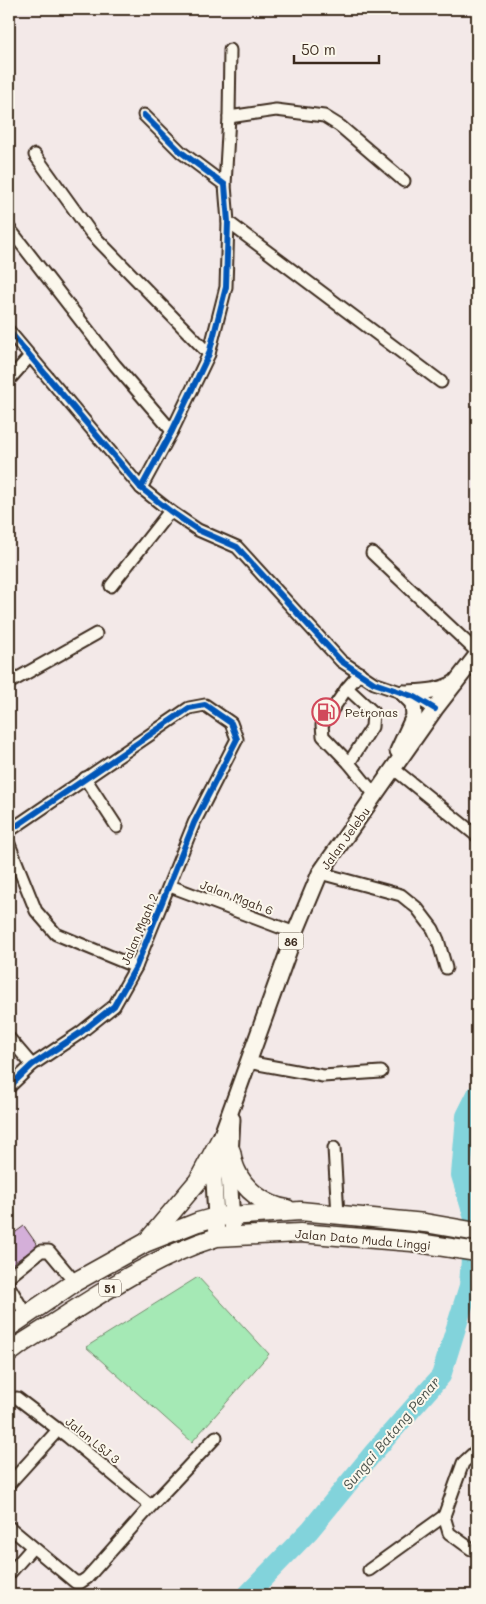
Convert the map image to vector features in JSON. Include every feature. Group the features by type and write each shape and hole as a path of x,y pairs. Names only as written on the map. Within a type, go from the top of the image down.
{"highway":[{"path":"145,1243 198,1181 225,1145 236,1170 247,1187 262,1200 280,1208 300,1211"},
{"name":"Jalan Dato Muda Linggi","path":"9,1327 75,1282 145,1243 198,1222 223,1216 300,1211 425,1223 477,1232"},
{"name":"Jalan Dato Muda Linggi","path":"9,1353 138,1270 204,1241 225,1237 300,1233 412,1242 477,1252"}],"main road":[{"name":"Jalan Jelebu","path":"225,1237 223,1216 214,1180 225,1145 234,1100 294,933 320,873 435,709 477,653"},
{"path":"403,693 430,692 445,689 455,683"},
{"path":"379,790 414,716 413,703 403,693"}],"street":[{"path":"141,488 172,431 209,354 226,287 228,222 225,185 230,50"},
{"path":"229,117 276,110 324,116 340,126 404,181"},
{"path":"144,115 181,152 225,185"},
{"path":"36,155 91,233 209,354"},
{"path":"228,222 441,382"},
{"path":"9,228 115,365 172,431"},
{"path":"9,331 141,488 198,530 236,547 341,661 374,683 415,696 435,709"},
{"path":"9,380 30,356"},
{"path":"111,586 170,511"},
{"path":"372,553 477,653"},
{"path":"9,683 96,634"},
{"path":"360,673 347,688 322,726 323,736 379,790"},
{"path":"347,688 373,712 372,727 350,763"},
{"name":"Jalan Mgah 2","path":"9,1087 32,1065 80,1033 114,1006 136,967 194,823 237,738 231,723 205,705 189,708 85,778"},
{"path":"394,769 476,834"},
{"path":"9,831 85,778 117,827"},
{"path":"9,844 36,911 56,934 136,967"},
{"path":"320,873 401,895 417,908 433,929 446,968"},
{"name":"Jalan Mgah 6","path":"170,886 294,933"},
{"path":"9,1038 32,1065"},
{"path":"247,1062 323,1076 381,1072"},
{"path":"334,1148 338,1215"},
{"path":"9,1277 41,1251 46,1250 49,1251 75,1282"},
{"path":"9,1286 26,1315"},
{"name":"Jalan LSJ 3","path":"17,1398 151,1506"},
{"path":"9,1484 58,1430"},
{"path":"9,1527 75,1582 81,1582 87,1578 216,1436"},
{"path":"369,1570 444,1516 463,1463 477,1450"},
{"path":"444,1516 449,1533 471,1549"},
{"path":"9,1574 32,1548"}],"green space":[{"path":"198,1277 269,1354 192,1442 86,1347"}],"building":[{"path":"24,1226 38,1246 9,1266 9,1237"}],"waterway":[{"name":"Sungai Batang Penar","path":"247,1595 310,1530 374,1452 441,1376 469,1286 474,1218 461,1175 466,1116 477,1094"}],"cycle path":[{"path":"141,488 172,431 209,354 226,287 228,222 225,185 181,152 144,115"},
{"path":"9,331 141,488 198,530 237,547 341,661 374,683 415,697 435,709"},
{"path":"9,831 189,708 205,705 231,723 237,739 194,823 136,967 114,1006 80,1033 32,1065 9,1087"}],"place":[{"name":"Petronas","path":"326,712"}]}
